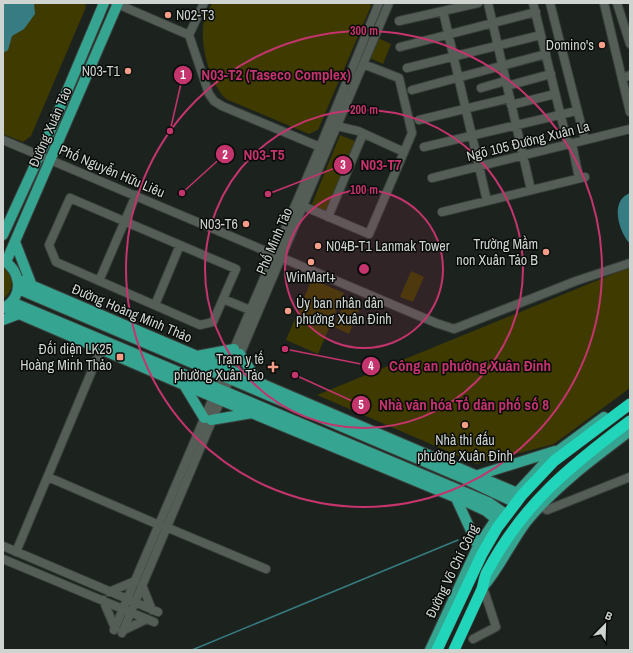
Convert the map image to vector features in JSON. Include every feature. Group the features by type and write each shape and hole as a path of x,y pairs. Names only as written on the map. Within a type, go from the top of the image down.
{"highway":[{"name":"Đường Võ Chí Công","path":"437,650 465,588 484,540 501,517 516,498 554,461 630,404"},
{"path":"454,650 483,587 486,574 503,543 533,503 564,473 630,421"},
{"path":"541,474 554,454"}],"main road":[{"name":"Đường Xuân Tảo","path":"3,235 40,154 104,3"},
{"name":"Đường Xuân Tảo","path":"5,261 52,160 117,3"},
{"path":"15,242 32,286"},
{"path":"5,261 16,273 17,284 6,306"},
{"name":"Đường Hoàng Minh Thảo","path":"17,284 32,286 196,360"},
{"name":"Đường Hoàng Minh Thảo","path":"17,284 224,372 465,479 516,498"},
{"path":"6,306 19,314 101,349 141,362 184,385 217,395"},
{"path":"6,306 217,395 452,486 488,502 501,517"},
{"path":"3,320 19,314"},
{"path":"196,360 237,352 259,383"},
{"name":"Đường Hoàng Minh Thảo","path":"224,372 259,383 311,410 477,475 516,498"},
{"path":"184,385 208,420 254,409 501,517"},
{"name":"Đường Võ Chí Công","path":"516,498 554,454 630,398"},
{"path":"483,587 519,532 544,508 569,480 630,431"},
{"path":"465,479 554,454"},
{"path":"452,486 456,498 484,540"},
{"name":"Đường Võ Chí Công","path":"430,650 484,540"}],"street":[{"path":"117,3 189,35"},
{"path":"204,3 189,35 209,94 214,101 222,106 320,148"},
{"name":"Phố Minh Tảo","path":"217,395 278,255 379,3"},
{"name":"Phố Minh Tảo","path":"217,395 224,372 237,352 250,310 303,206 389,3"},
{"path":"399,21 478,3"},
{"path":"488,3 531,190"},
{"path":"442,212 582,177 560,114 533,3"},
{"path":"550,3 585,140"},
{"path":"604,3 626,77 630,112"},
{"path":"617,3 630,44"},
{"path":"443,12 487,201"},
{"path":"400,47 536,12"},
{"path":"407,68 541,35"},
{"path":"412,90 546,54"},
{"path":"303,206 369,234 404,152 412,133 399,78 363,64"},
{"path":"480,88 551,74"},
{"path":"419,120 466,107 511,102 556,94"},
{"path":"424,147 572,112"},
{"path":"337,126 363,134 404,152"},
{"name":"Ngõ 105 Đường Xuân La","path":"432,178 630,129"},
{"path":"328,217 363,134"},
{"name":"Phố Nguyễn Hữu Liêu","path":"3,140 40,154 448,328 459,329 576,281 630,263"},
{"path":"99,281 136,195"},
{"path":"70,198 180,245 236,269 213,322 200,325 56,262 49,245 70,198"},
{"path":"155,305 180,245"},
{"path":"223,299 250,310"},
{"path":"16,552 101,349"},
{"path":"118,630 208,420 217,395"},
{"path":"544,508 630,477"},
{"path":"48,478 266,569"},
{"path":"3,546 155,611 138,583"},
{"path":"3,559 150,620 118,630"},
{"path":"109,592 138,583"},
{"path":"473,639 496,627 483,587"},
{"path":"103,600 118,630"}],"shaded area":[{"path":"3,3 85,3 86,7 31,136 23,142 3,134"},
{"path":"212,3 370,3 371,6 318,130 309,134 226,99 220,92 211,75 205,55 203,35 205,17"},
{"path":"378,38 391,44 383,64 370,58"},
{"path":"340,135 357,142 326,216 310,209"},
{"path":"3,265 9,273 12,282 10,291 3,299"},
{"path":"630,267 630,388 554,444 477,464 317,395"},
{"path":"411,271 424,277 413,302 400,297"},
{"path":"312,279 344,293 318,354 286,340"},
{"path":"346,298 361,305 349,334 334,327"}],"water":[{"path":"3,3 34,3 35,14 24,29 12,36 8,50 3,53"},
{"path":"630,193 630,244 622,232 618,217 618,209 624,197"}],"waterway":[{"path":"192,650 458,540"}],"place":[{"name":"N02-T3","path":"168,15"},
{"name":"Domino's","path":"602,45"},
{"name":"N03-T1","path":"128,71"},
{"name":"N03-T2 (Taseco Complex)","path":"170,131"},
{"name":"N03-T5","path":"182,193"},
{"name":"N03-T7","path":"268,194"},
{"name":"N03-T6","path":"246,224"},
{"name":"N04B-T1 Lanmak Tower","path":"318,246"},
{"name":"Trường Mầm non Xuân Tảo B","path":"546,252"},
{"name":"WinMart+","path":"311,262"},
{"name":"Ủy ban nhân dân phường Xuân Đỉnh","path":"288,311"},
{"name":"Công an phường Xuân Đỉnh","path":"285,349"},
{"name":"Đối diện LK25 Hoàng Minh Thảo","path":"120,357"},
{"name":"Trạm y tế phường Xuân Tảo","path":"273,367"},
{"name":"Nhà văn hóa Tổ dân phố số 8","path":"295,375"},
{"name":"Nhà thi đấu phường Xuân Đỉnh","path":"465,425"}]}
